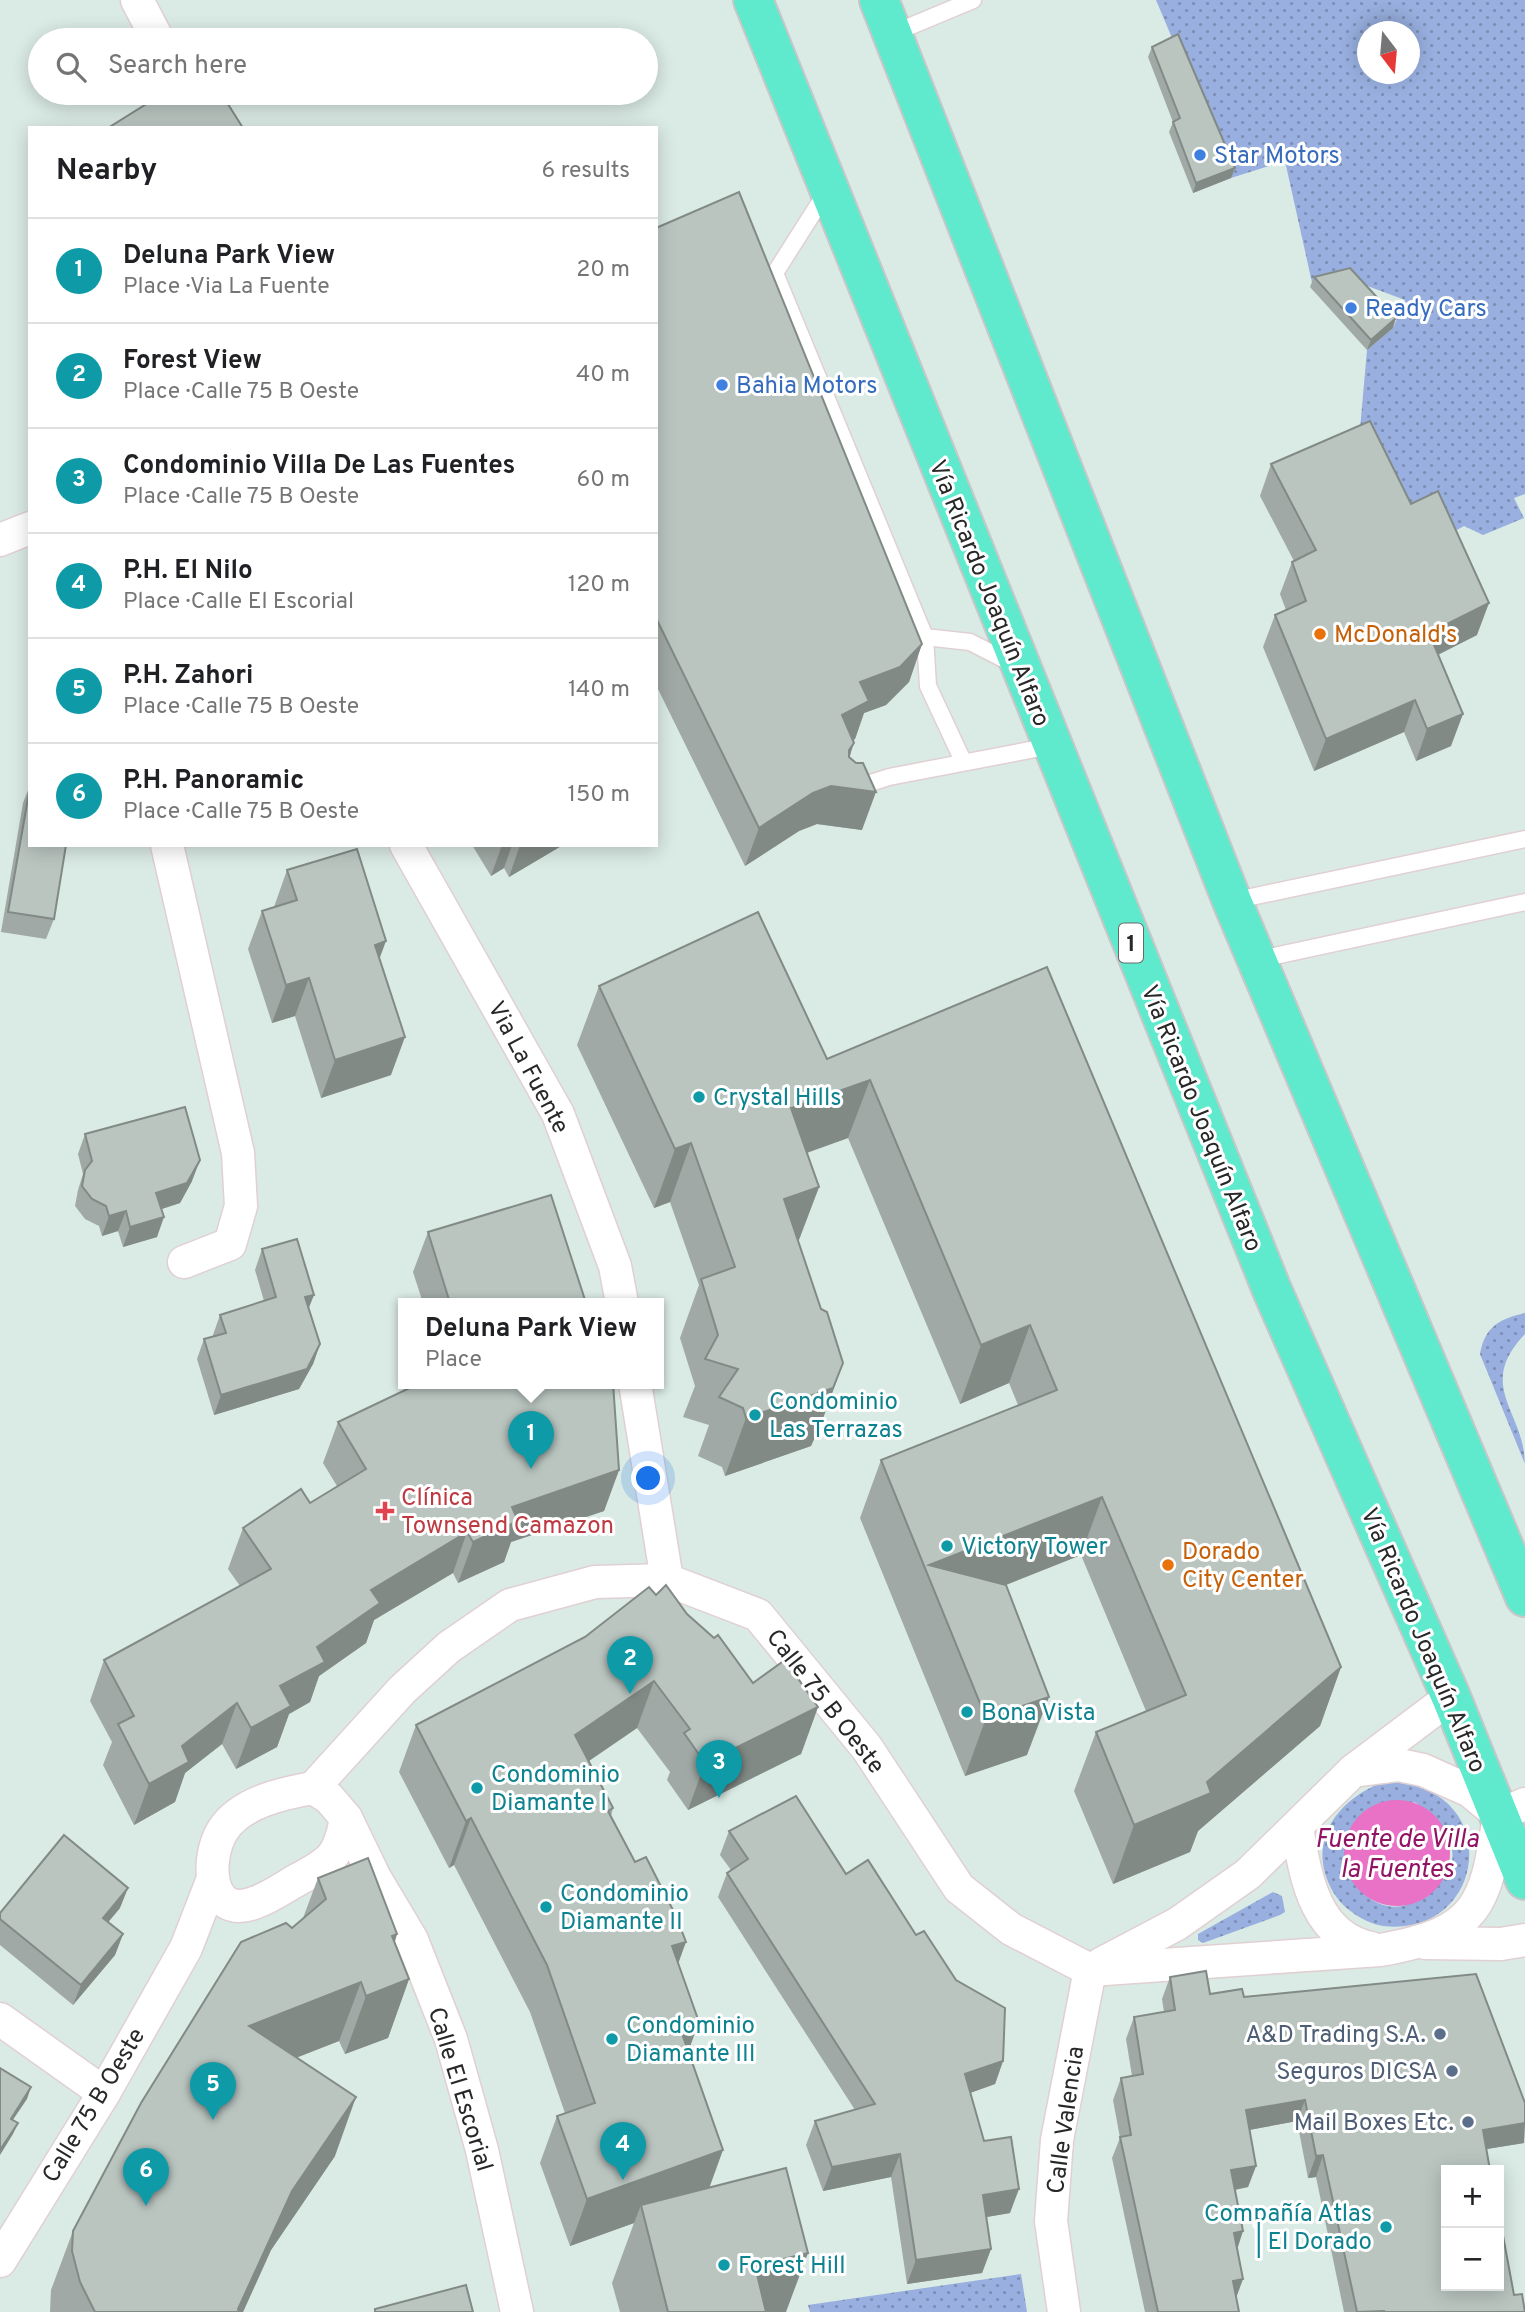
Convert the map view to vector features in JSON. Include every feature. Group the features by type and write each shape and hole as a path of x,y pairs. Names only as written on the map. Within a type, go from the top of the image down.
{"main road":[{"name":"Vía Ricardo Joaquín Alfaro","path":"753,0 1019,667 1272,1290 1451,1697 1512,1809 1525,1880"},
{"path":"887,16 1232,901 1525,1597"}],"street":[{"path":"137,0 152,28"},
{"path":"0,540 28,529"},
{"path":"167,847 238,1153 241,1206 230,1244 184,1262"},
{"name":"Via La Fuente","path":"407,847 558,1114 615,1266 621,1298"},
{"path":"636,1389 667,1580"},
{"name":"Calle 75 B Oeste","path":"313,1788 402,1690 449,1647 510,1605 595,1581 667,1580 758,1615 867,1748 959,1888 1011,1929 1090,1970"},
{"path":"1090,1970 1177,1924 1248,1874 1353,1771 1451,1697"},
{"path":"1353,1771 1399,1765 1423,1770 1512,1809 1485,1889 1462,1921 1441,1935 1420,1943"},
{"path":"313,1788 329,1798 346,1818 341,1846 327,1864 253,1904 234,1905 220,1898 212,1881 211,1866 223,1830 237,1816 285,1793 313,1788"},
{"name":"Calle El Escorial","path":"346,1818 374,1878 411,1940 451,2039 482,2150 517,2312"},
{"path":"1297,1828 1312,1892 1326,1923 1354,1945 1380,1950"},
{"path":"327,1864 374,1878"},
{"name":"Calle 75 B Oeste","path":"0,2261 104,2093 186,1948 212,1881"},
{"name":"Calle 75 B Oeste","path":"186,1948 253,1904"},
{"path":"1090,1970 1380,1950 1420,1943 1501,1944 1525,1940"},
{"name":"Calle Valencia","path":"1064,2312 1051,2221 1056,2154 1090,1970"},
{"path":"0,2019 104,2093"}],"lane":[{"path":"887,16 973,0"},
{"path":"829,189 775,273 925,637 928,686 963,761"},
{"path":"925,637 970,642 1019,667"},
{"path":"845,791 889,777 1051,746"},
{"path":"1232,901 1525,839"},
{"path":"1256,960 1525,902"}],"shaded area":[{"path":"1156,0 1525,0 1525,494 1514,498 1524,518 1483,535 1464,526 1435,542 1358,452 1367,350 1393,328 1405,300 1346,278 1313,287 1285,161 1231,178"},
{"path":"1525,1313 1525,1334 1511,1352 1504,1369 1503,1384 1523,1446 1525,1464 1480,1354 1482,1344 1495,1325"},
{"path":"1383,1782 1423,1788 1450,1806 1465,1830 1469,1858 1462,1885 1445,1908 1419,1923 1383,1926 1363,1919 1339,1901 1326,1876 1323,1858 1329,1826 1351,1800","holes":["1414,1802 1440,1824 1451,1844 1451,1866 1443,1879 1409,1904 1395,1907 1374,1901 1358,1887 1347,1868 1345,1850 1351,1827"]},
{"path":"1273,1892 1282,1896 1285,1912 1203,1943 1198,1940 1198,1934"},
{"path":"1021,2274 1027,2312 810,2312 808,2305"}],"water":[{"name":"Fuente de Villa la Fuentes","path":"1397,1800 1417,1804 1434,1816 1446,1833 1450,1853 1446,1873 1434,1890 1417,1902 1397,1906 1377,1902 1360,1890 1348,1873 1344,1853 1348,1833 1360,1816 1377,1804"}],"building":[{"path":"1178,34 1235,168 1196,183 1173,122 1180,118 1152,47"},
{"path":"145,105 229,105 242,126 111,126"},
{"path":"739,192 922,644 900,667 860,682 869,701 842,715 854,743 849,750 849,757 856,763 863,763 876,792 831,786 813,793 759,828 658,622 658,227"},
{"name":"Ready Cars","path":"1350,268 1396,318 1371,340 1314,277"},
{"path":"1370,421 1411,504 1438,491 1489,603 1429,633 1463,714 1427,729 1415,700 1326,739 1275,615 1306,601 1292,562 1316,550 1271,464"},
{"path":"28,798 28,847 66,847 54,919 8,912"},
{"path":"357,849 386,941 375,945 405,1037 335,1060 309,978 286,985 262,911 297,900 287,870"},
{"path":"758,912 827,1059 1047,967 1341,1667 1207,1782 1211,1793 1134,1825 1096,1732 1186,1695 1102,1497 929,1565 1006,1585 1049,1697 986,1718 881,1460 1057,1390 1030,1325 981,1345 870,1080 791,1108 819,1187 784,1199 821,1309 827,1312 843,1363 833,1388 746,1418 743,1408 719,1397 738,1369 705,1359 718,1335 701,1279 735,1267 691,1143 675,1149 599,986"},
{"path":"185,1107 200,1160 187,1183 156,1193 164,1217 130,1227 126,1211 109,1216 106,1206 92,1199 82,1186 85,1170 92,1161 85,1134"},
{"path":"551,1195 584,1298 448,1298 428,1232"},
{"path":"297,1239 314,1295 305,1297 320,1344 307,1369 221,1395 204,1339 226,1333 220,1315 276,1297 262,1249"},
{"path":"407,1389 613,1389 619,1470 512,1507 518,1521 473,1542 467,1532 371,1590 380,1603 317,1647 325,1662 280,1686 291,1706 251,1728 237,1703 182,1746 189,1762 149,1784 118,1724 134,1716 104,1660 271,1569 243,1528 301,1489 310,1503 366,1469 338,1422"},
{"path":"666,1585 687,1614 714,1638 718,1635 753,1683 785,1660 818,1707 705,1763 684,1733 690,1729 654,1681 575,1735 613,1808 608,1811 635,1862 646,1857 686,1942 672,1946 699,2022 680,2028 723,2150 587,2199 557,2116 595,2103 547,1965 471,1818 466,1821 416,1725 585,1637 649,1587 656,1595"},
{"path":"796,1796 846,1874 868,1860 916,1935 924,1931 956,1980 1005,2008 1003,2061 965,2074 984,2141 1011,2137 1019,2189 983,2195 991,2249 916,2260 900,2154 832,2167 815,2121 875,2104 727,1873 748,1859 729,1831"},
{"path":"64,1835 128,1888 103,1918 123,1934 81,1985 0,1919 0,1913"},
{"path":"368,1858 397,1934 392,1936 409,1979 366,1996 361,1982 249,2026 356,2097 292,2191 238,2309 239,2312 95,2312 80,2282 72,2251 73,2231 141,2103 241,1942 286,1923 292,1928 326,1899 318,1878"},
{"path":"1206,1971 1210,1994 1242,1989 1244,1997 1476,1974 1525,2103 1525,2123 1483,2130 1489,2165 1441,2165 1441,2291 1504,2291 1504,2241 1514,2295 1522,2294 1525,2312 1357,2312 1323,2155 1316,2156 1305,2100 1246,2110 1256,2166 1231,2170 1243,2231 1234,2233 1243,2279 1233,2281 1239,2312 1158,2312 1120,2137 1131,2135 1121,2078 1143,2074 1134,2017 1175,2010 1170,1977"},
{"path":"0,2068 31,2087 11,2119 18,2123 0,2150"},
{"path":"786,2168 808,2253 755,2266 766,2312 668,2312 641,2205"},
{"path":"466,2285 473,2312 375,2312 375,2309"}],"place":[{"name":"Star Motors","path":"1200,155"},
{"name":"Ready Cars","path":"1351,308"},
{"name":"Bahia Motors","path":"722,385"},
{"name":"McDonald's","path":"1320,634"},
{"name":"Crystal Hills","path":"699,1097"},
{"name":"Condominio Las Terrazas","path":"755,1415"},
{"name":"Deluna Park View","path":"531,1469"},
{"name":"Clínica Townsend Camazon","path":"385,1511"},
{"name":"Victory Tower","path":"947,1546"},
{"name":"Dorado City Center","path":"1168,1565"},
{"name":"Forest View","path":"630,1694"},
{"name":"Bona Vista","path":"967,1712"},
{"name":"Condominio Diamante I","path":"477,1788"},
{"name":"Condominio Villa De Las Fuentes","path":"719,1798"},
{"name":"Condominio Diamante II","path":"546,1907"},
{"name":"A&D Trading S.A.","path":"1440,2034"},
{"name":"Condominio Diamante III","path":"612,2039"},
{"name":"Seguros DICSA","path":"1452,2071"},
{"name":"P.H. Zahori","path":"213,2120"},
{"name":"Mail Boxes Etc.","path":"1468,2122"},
{"name":"P.H. El Nilo","path":"623,2180"},
{"name":"P.H. Panoramic","path":"146,2206"},
{"name":"Compañía Atlas | El Dorado","path":"1386,2227"},
{"name":"Forest Hill","path":"724,2265"}]}
